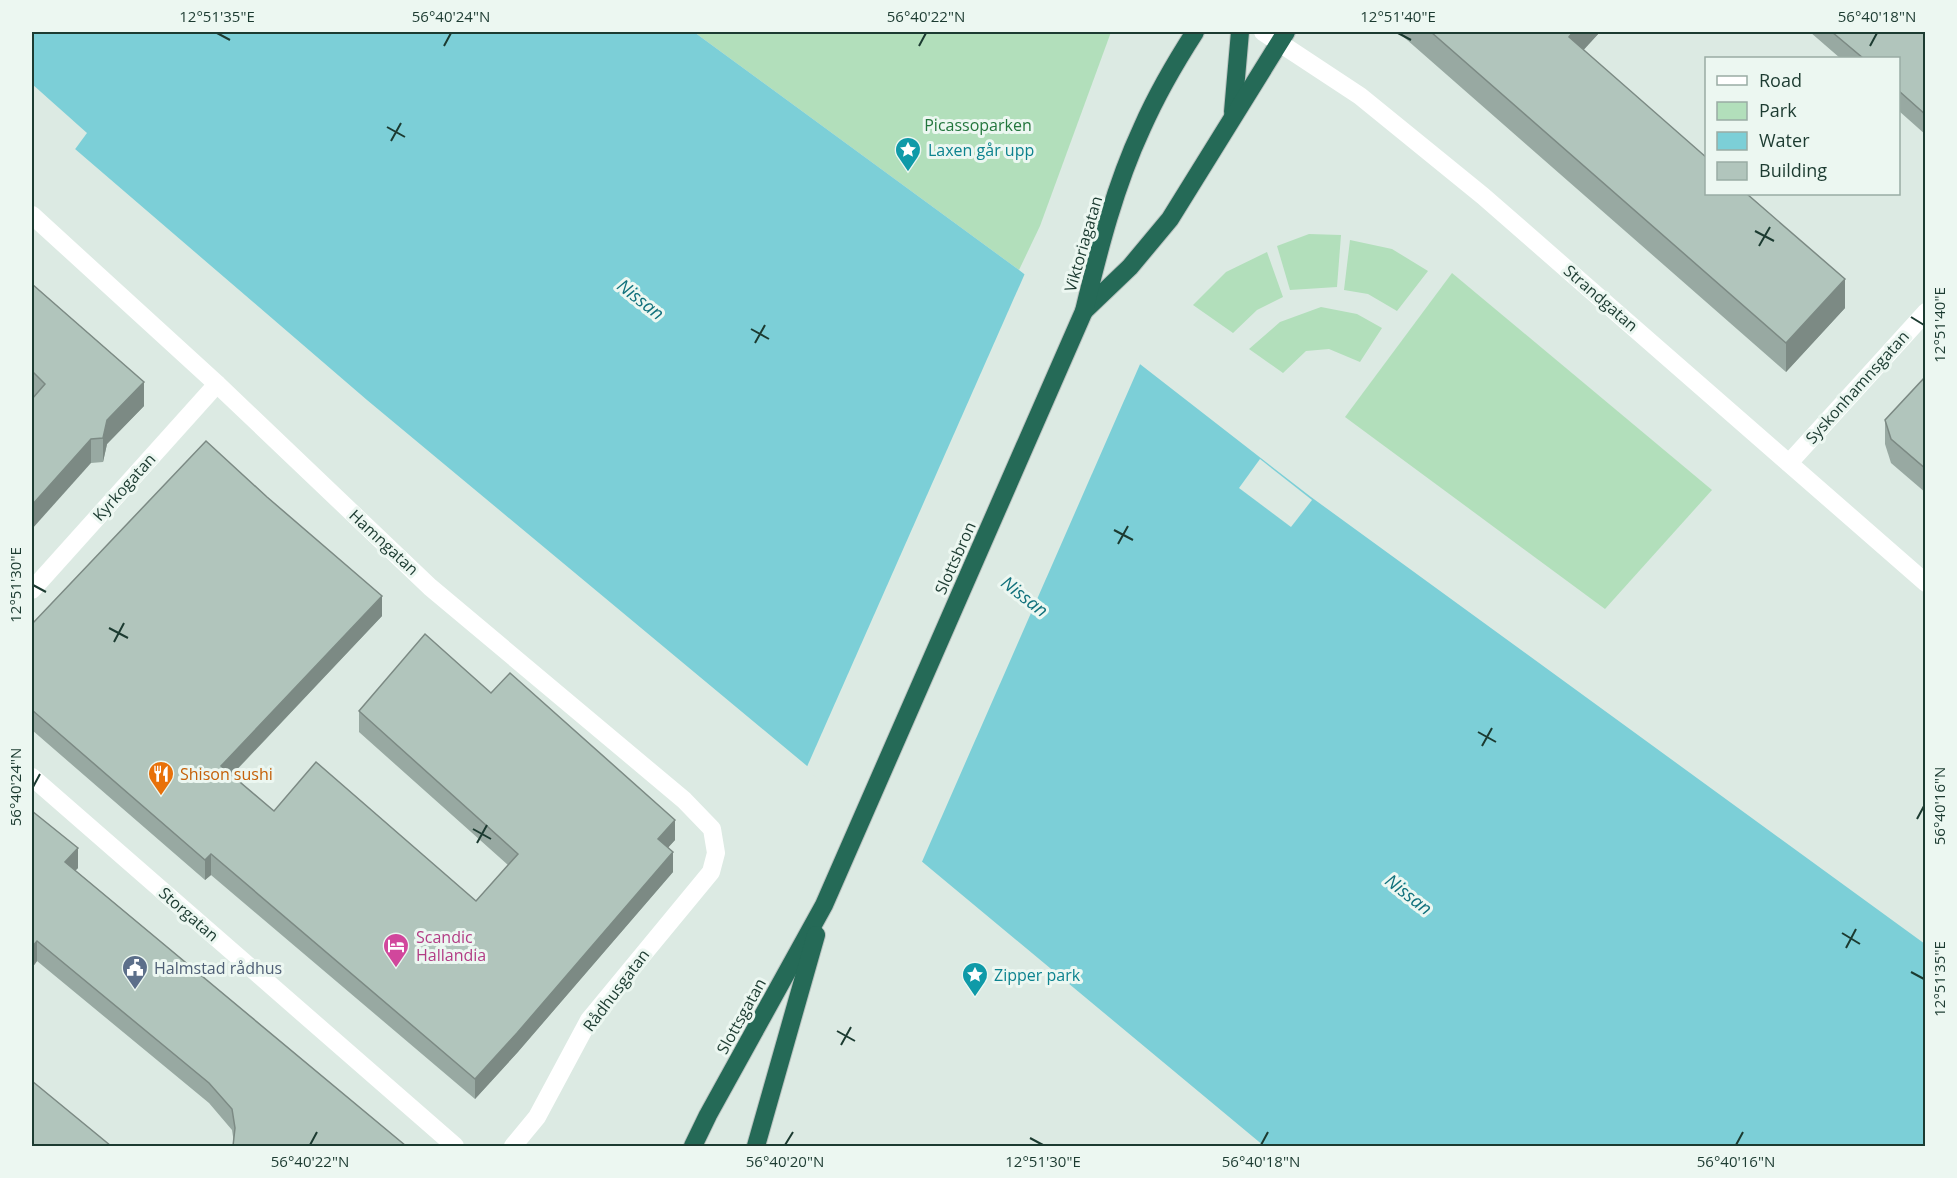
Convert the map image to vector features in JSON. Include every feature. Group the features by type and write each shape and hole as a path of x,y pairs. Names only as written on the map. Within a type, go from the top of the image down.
{"highway":[{"name":"Viktoriagatan","path":"1084,311 1100,246 1121,180 1141,129 1174,65 1195,32"},
{"name":"Viktoriagatan","path":"1233,116 1240,32"},
{"name":"Viktoriagatan","path":"1084,311 1130,267 1170,219 1282,36"},
{"name":"Slottsbron","path":"862,820 1084,311"},
{"name":"Slottsgatan","path":"693,1146 824,904 862,820"},
{"name":"Slottsgatan","path":"756,1146 824,904"}],"street":[{"name":"Strandgatan","path":"1263,32 1282,36 1483,196 1926,582"},
{"name":"Hamngatan","path":"32,215 217,384 430,586 684,800 712,829 716,853 711,872"},
{"name":"Syskonhamnsgatan","path":"1789,463 1926,312"},
{"name":"Kyrkogatan","path":"32,590 217,384"},
{"name":"Storgatan","path":"32,777 455,1146"},
{"name":"Rådhusgatan","path":"513,1146 537,1117 589,1020 711,872"}],"green space":[{"name":"Picassoparken","path":"694,32 1111,32 1040,226 1019,270"},
{"path":"1309,234 1341,235 1337,287 1290,290 1277,246"},
{"path":"1350,240 1392,249 1428,271 1397,311 1368,294 1344,290"},
{"path":"1267,252 1283,297 1257,310 1233,333 1193,305 1226,272"},
{"path":"1452,273 1712,490 1605,609 1345,417"},
{"path":"1321,307 1357,314 1382,328 1360,362 1329,349 1306,351 1283,373 1249,349 1280,322"}],"water":[{"name":"Nissan","path":"32,32 694,32 1019,270 1311,497 1925,944 1925,1146 1264,1146 367,400 32,112"}],"pier":[{"path":"32,84 87,133 73,152 32,116"},
{"path":"1026,271 1141,362 921,864 806,769"},
{"path":"1260,459 1312,500 1291,527 1239,488"}],"building":[{"path":"1431,32 1573,32 1569,37 1705,156 1705,195 1748,195 1845,279 1786,343"},
{"path":"1832,32 1926,32 1926,115 1900,92 1900,57 1862,57"},
{"path":"32,284 144,382 107,420 103,438 91,439 32,505 32,399 45,384 32,371"},
{"path":"1926,376 1926,469 1891,439 1885,420"},
{"path":"206,441 382,596 221,766 274,811 316,762 476,901 518,854 359,711 425,634 491,693 510,673 675,820 658,839 673,852 475,1079 211,854 205,860 32,710 32,624"},
{"name":"Halmstad rådhus","path":"32,811 78,848 65,862 406,1146 233,1146 235,1128 232,1109 209,1083 37,941 32,947"},
{"path":"32,1081 111,1146 32,1146"}],"place":[{"name":"Laxen går upp","path":"908,173"},
{"name":"Shison sushi","path":"161,797"},
{"name":"Scandic Hallandia","path":"396,969"},
{"name":"Halmstad rådhus","path":"135,991"},
{"name":"Zipper park","path":"975,998"}]}
